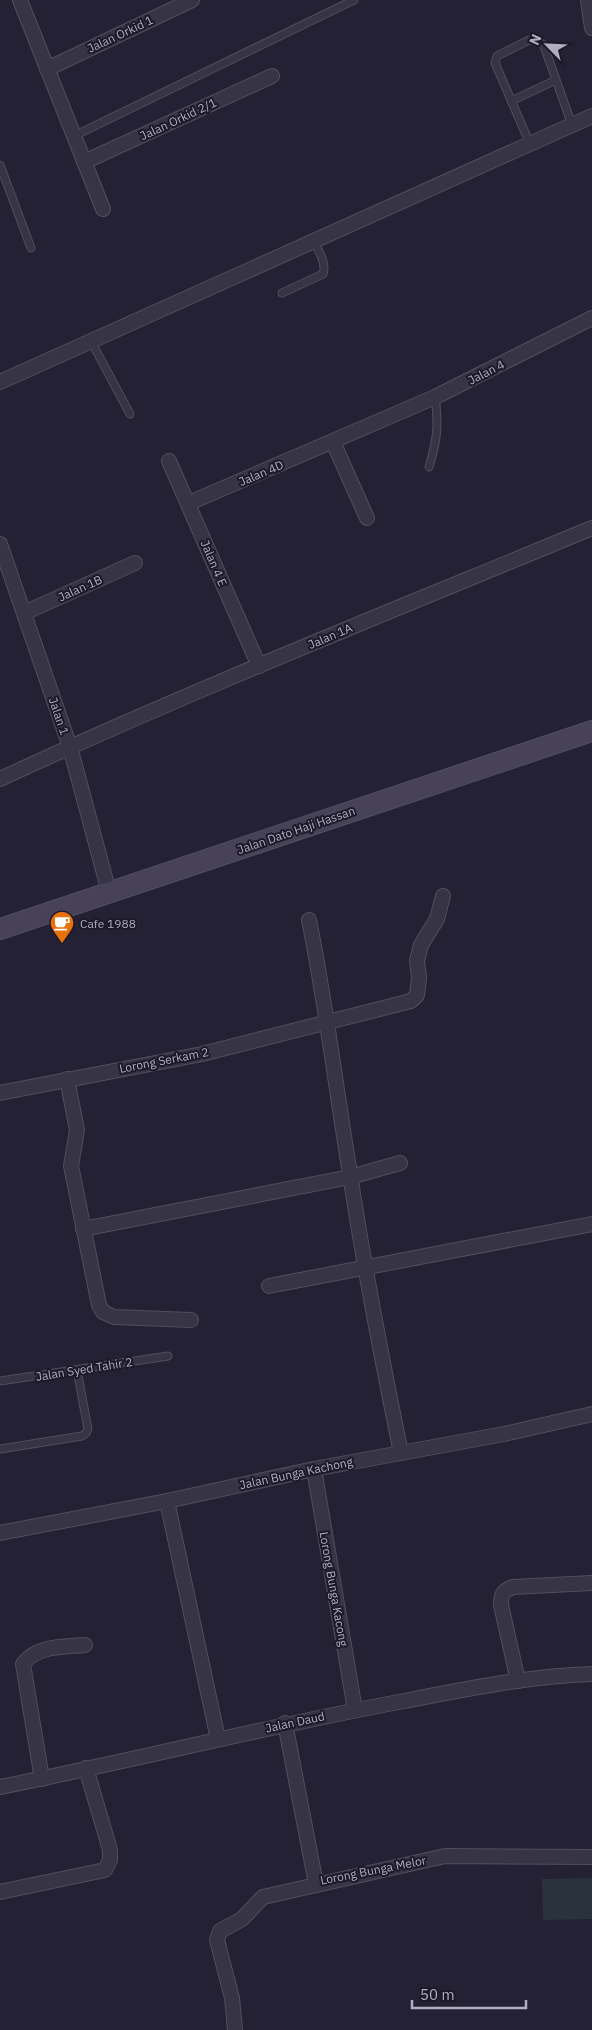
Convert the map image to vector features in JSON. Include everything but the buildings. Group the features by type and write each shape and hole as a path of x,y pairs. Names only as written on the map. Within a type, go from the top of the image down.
{"street":[{"path":"20,0 103,209"},
{"name":"Jalan Orkid 1","path":"47,69 192,0"},
{"path":"588,0 592,28"},
{"name":"Jalan Orkid 2/1","path":"84,162 272,76"},
{"path":"0,382 592,116"},
{"name":"Jalan 4","path":"379,423 592,318"},
{"name":"Jalan 4D","path":"189,503 379,423"},
{"path":"333,442 367,518"},
{"name":"Jalan 4 E","path":"169,461 259,666"},
{"name":"Jalan 1A","path":"0,779 259,666 592,528"},
{"name":"Jalan 1","path":"0,544 70,747 109,892"},
{"name":"Jalan 1B","path":"24,613 135,563"},
{"name":"Jalan Dato Haji Hassan","path":"0,929 62,910 109,892 592,731"},
{"name":"Lorong Serkam 2","path":"0,1093 202,1054 410,1001 417,995 419,978 417,961 421,945 437,919 443,896"},
{"path":"309,920 328,1022 350,1177 380,1351 401,1452"},
{"path":"67,1079 77,1130 71,1166 99,1305 103,1312 114,1317 191,1320"},
{"path":"83,1229 350,1177 400,1163"},
{"path":"269,1286 592,1224"},
{"name":"Jalan Bunga Kachong","path":"0,1533 167,1501 314,1469 504,1434 592,1414"},
{"name":"Lorong Bunga Kacong","path":"314,1469 355,1710"},
{"path":"167,1501 218,1739"},
{"path":"518,1681 501,1605 501,1596 505,1590 513,1587 592,1583"},
{"path":"42,1779 23,1664 28,1657 42,1650 85,1645"},
{"name":"Jalan Daud","path":"0,1787 285,1723 518,1681 552,1676 592,1674"},
{"name":"Lorong Bunga Melor","path":"285,1723 316,1884 445,1856 592,1857"},
{"path":"0,1892 105,1870 110,1860 110,1850 86,1768"},
{"path":"235,2030 232,1998 217,1940 220,1931 242,1919 264,1897 316,1884"}],"lane":[{"path":"74,136 354,0"},
{"path":"530,144 496,63 497,56 529,40 538,40 544,46 572,126"},
{"path":"511,101 556,80"},
{"path":"0,165 31,248"},
{"path":"282,293 323,274 325,268 314,241"},
{"path":"91,341 130,414"},
{"path":"428,467 436,445 438,432 435,397"},
{"name":"Jalan Syed Tahir 2","path":"0,1381 168,1356"},
{"path":"0,1449 82,1436 86,1433 88,1429 77,1370"}],"shaded area":[{"path":"592,1878 592,1919 543,1920 542,1879"}],"place":[{"name":"Cafe 1988","path":"62,944"}]}
